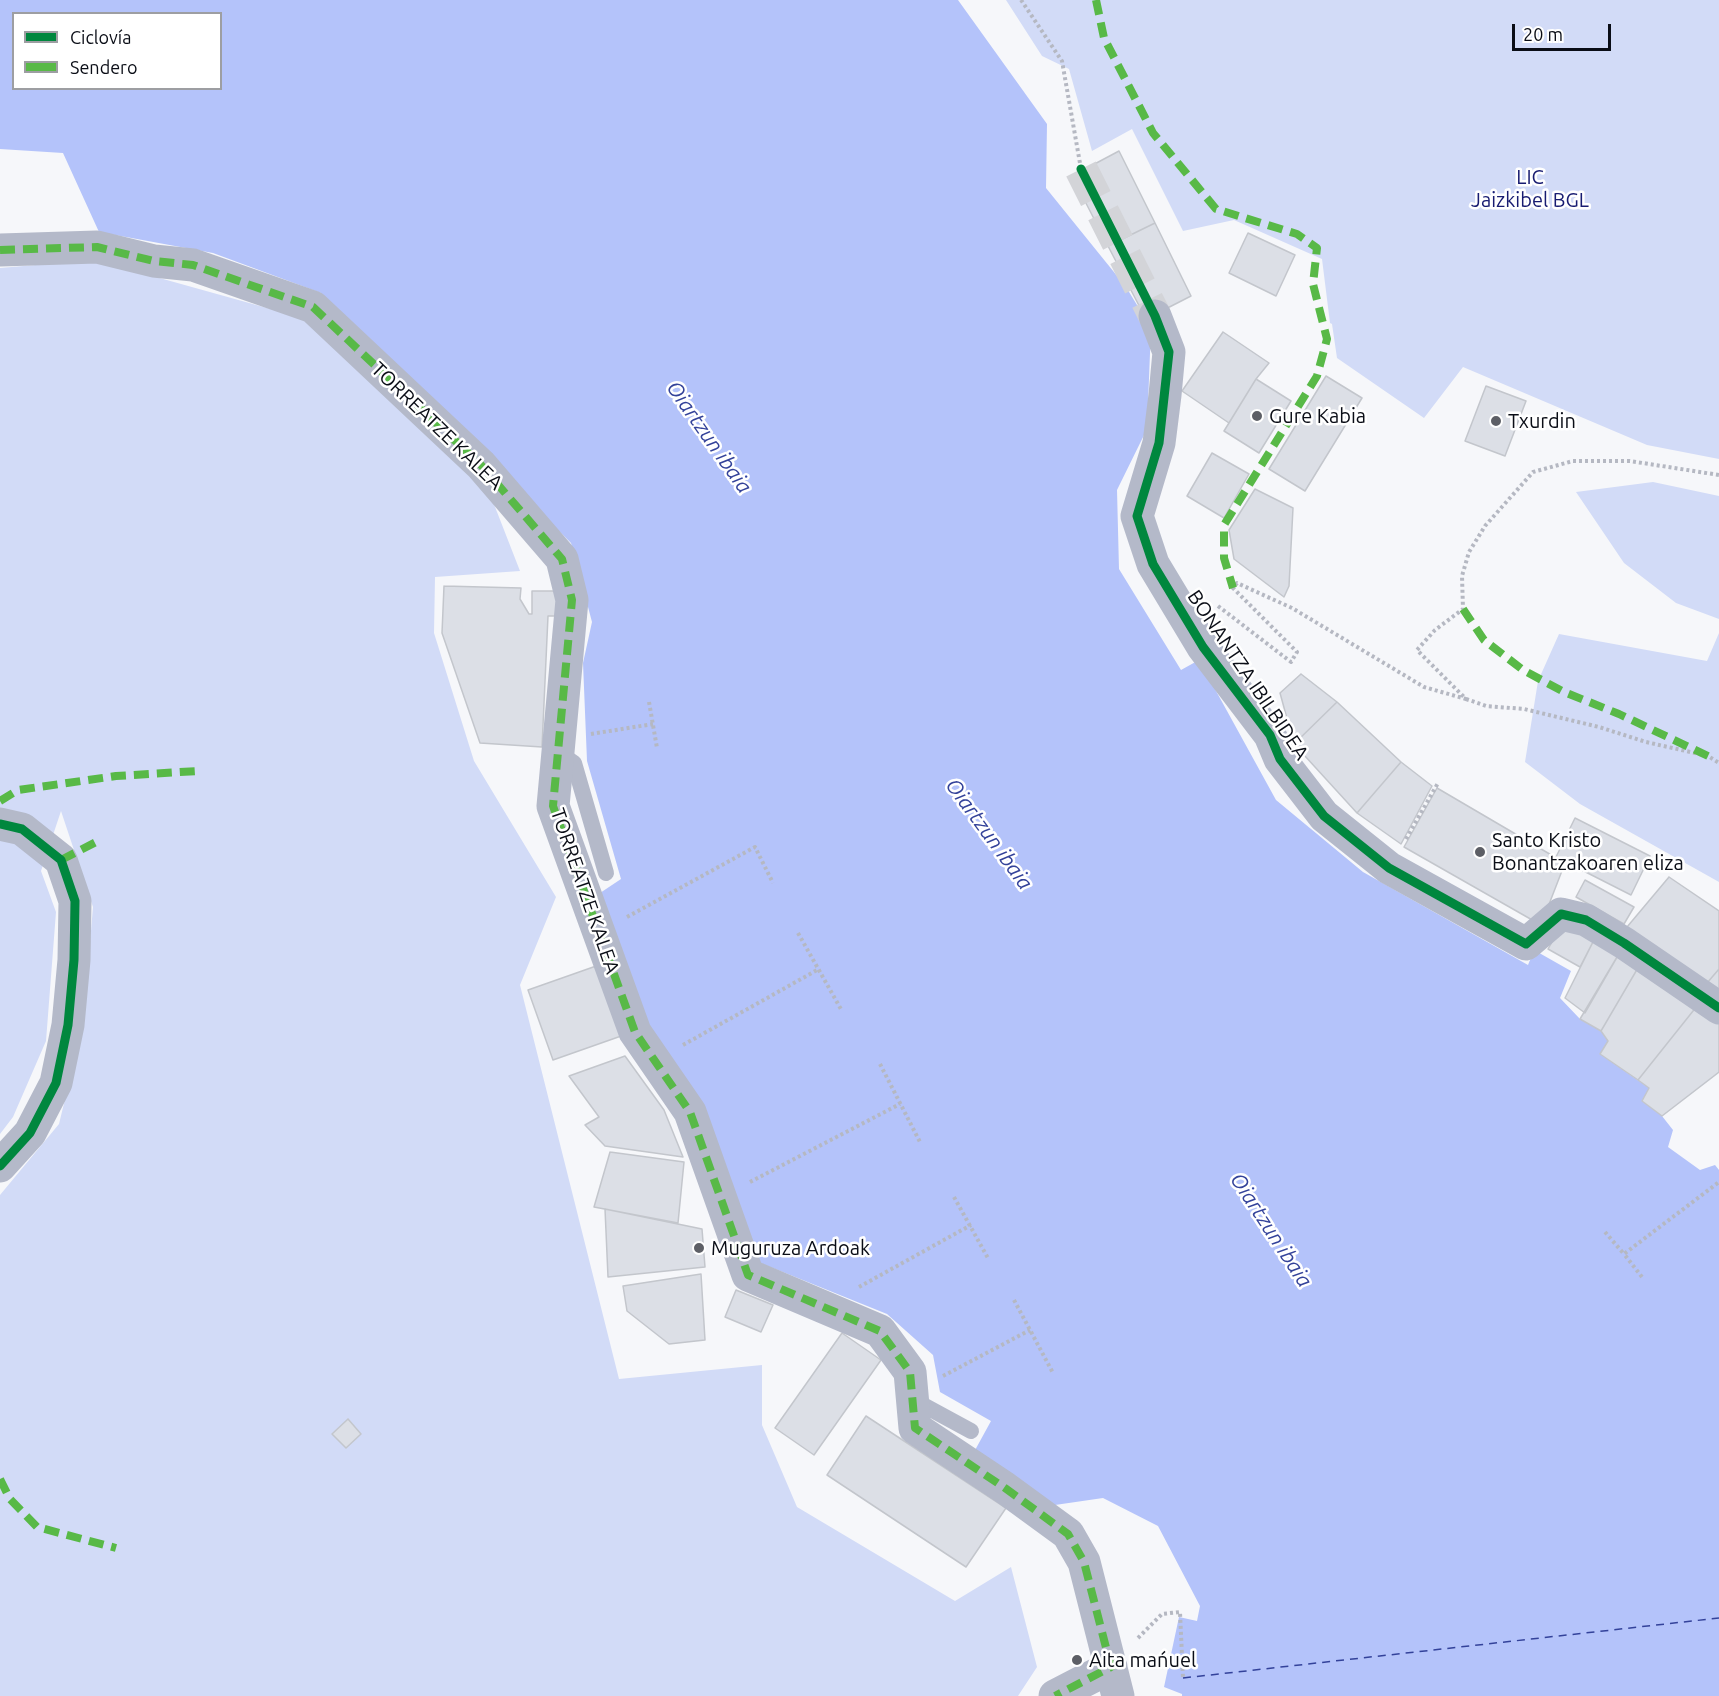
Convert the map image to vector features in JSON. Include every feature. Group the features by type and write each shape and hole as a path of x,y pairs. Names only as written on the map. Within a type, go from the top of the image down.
{"street":[{"name":"TORREATZE KALEA","path":"10,249 97,247 154,261 193,265 313,307 481,465 562,559 572,600 554,806 635,1032 690,1112 748,1275 880,1331 925,1389 915,1428 1005,1488 1068,1534 1083,1562 1114,1682"},
{"name":"BONANTZA IBILBIDEA","path":"1155,316 1169,352 1166,395 1159,443 1137,516 1154,564 1203,647 1270,735 1280,759 1324,816 1389,868 1526,944 1561,914 1586,920 1719,1008"},
{"path":"0,824 22,829 62,860 75,901 74,960 68,1025 56,1083 30,1132 0,1166"},
{"path":"1055,1696 1114,1682"}],"lane":[{"path":"558,752 574,763 606,873"},
{"path":"925,1389 971,1431"}],"path":[{"path":"1021,0 1062,61 1081,169"},
{"path":"1466,699 1417,650 1435,630 1463,609 1462,576 1469,552 1485,526 1533,472 1573,461 1630,461 1719,475"},
{"path":"1214,609 1219,605 1291,662 1297,652 1233,588 1237,583 1292,608 1424,687 1486,705 1524,709 1599,727 1646,742 1708,756 1719,763"},
{"path":"649,702 657,748"},
{"path":"586,735 653,724"},
{"path":"1389,868 1438,783"},
{"path":"621,920 754,847 773,883"},
{"path":"798,933 842,1011"},
{"path":"677,1048 819,969"},
{"path":"880,1064 921,1144"},
{"path":"744,1186 900,1104"},
{"path":"1623,1254 1719,1182"},
{"path":"954,1197 989,1260"},
{"path":"853,1291 971,1225"},
{"path":"1605,1232 1642,1277"},
{"path":"1014,1300 1053,1374"},
{"path":"925,1389 1030,1330"},
{"path":"1114,1682 1162,1614 1180,1612 1183,1678"}],"green space":[{"name":"LIC Jaizkibel BGL","path":"1006,0 1719,0 1719,459 1647,445 1463,367 1424,418 1337,358 1322,259 1234,220 1183,231 1132,129 1092,151 1069,69 1042,56"},
{"path":"95,260 303,318 490,494 520,571 435,577 434,633 474,761 556,897 520,985 619,1379 762,1365 762,1425 797,1507 955,1601 1011,1567 1037,1667 1018,1696 0,1696 0,1195 59,1124 83,1025 93,907 61,811 41,871 56,912 46,1041 13,1117 0,1134 0,268"},
{"path":"1653,482 1719,496 1719,619 1676,603 1624,563 1576,492"},
{"path":"1719,633 1719,882 1580,804 1525,762 1538,681 1559,634 1707,661"}],"water":[{"name":"Oiartzun ibaia","path":"0,0 958,0 1047,124 1046,188 1126,287 1151,328 1147,429 1117,490 1119,569 1181,670 1199,660 1276,800 1363,872 1528,965 1534,950 1571,971 1560,998 1580,1019 1601,1031 1608,1041 1600,1054 1649,1088 1642,1101 1662,1116 1673,1130 1668,1147 1700,1170 1715,1165 1719,1170 1719,1696 1182,1696 1164,1687 1179,1617 1197,1621 1200,1606 1158,1526 1103,1498 1055,1505 974,1452 991,1421 940,1392 933,1355 887,1314 758,1262 645,1023 600,893 621,879 587,761 583,663 592,622 571,543 321,293 213,253 99,232 63,153 0,149"}],"building":[{"path":"1119,151 1155,223 1108,246 1072,176"},
{"path":"1155,223 1191,296 1146,319 1108,246"},
{"path":"1248,233 1295,255 1276,296 1229,273"},
{"path":"1223,332 1269,363 1256,379 1229,423 1182,391"},
{"path":"1326,376 1362,398 1305,491 1269,469"},
{"name":"Gure Kabia","path":"1256,379 1291,401 1259,453 1224,431"},
{"name":"Txurdin","path":"1486,386 1526,401 1505,456 1465,441"},
{"path":"1212,453 1249,474 1224,518 1187,496"},
{"path":"1255,489 1293,508 1289,586 1284,597 1234,559 1229,530"},
{"path":"444,586 521,588 520,599 529,614 532,614 532,591 558,591 557,616 548,616 542,747 480,743 442,633"},
{"path":"1301,674 1337,702 1294,744 1280,693"},
{"path":"1337,702 1401,762 1357,813 1294,744"},
{"path":"1401,762 1432,786 1401,844 1357,813"},
{"name":"Santo Kristo Bonantzakoaren eliza","path":"1437,788 1565,863 1541,925 1404,847"},
{"path":"1575,818 1650,856 1631,895 1556,857"},
{"path":"1669,877 1719,911 1719,969 1707,983 1627,927"},
{"path":"1585,880 1634,907 1624,924 1576,897"},
{"path":"1564,921 1597,934 1580,967 1548,949"},
{"path":"1597,934 1623,947 1585,1013 1565,998"},
{"path":"1623,947 1642,961 1601,1031 1580,1019"},
{"path":"1642,961 1701,1001 1638,1080 1600,1054 1608,1041 1601,1031"},
{"path":"599,965 624,1035 553,1060 528,990"},
{"path":"1719,969 1719,995 1707,983"},
{"path":"1701,1001 1719,1013 1719,1072 1662,1116 1642,1101 1649,1088 1638,1080"},
{"path":"625,1056 664,1110 683,1157 605,1146 585,1125 599,1117 569,1076"},
{"path":"610,1152 684,1162 678,1223 594,1207"},
{"path":"605,1209 702,1229 705,1267 608,1277"},
{"path":"701,1274 705,1340 669,1344 627,1311 623,1286"},
{"path":"736,1290 773,1305 761,1332 725,1317"},
{"path":"842,1333 881,1360 814,1455 775,1428"},
{"path":"866,1416 1006,1508 966,1567 827,1475"},
{"path":"348,1419 361,1434 346,1448 332,1434"}],"ferry route":[{"path":"1183,1678 1719,1618"}],"tunnel":[{"path":"1081,169 1155,316"}],"marked path":[{"path":"1096,0 1104,38 1153,133 1216,209 1297,234 1317,248 1313,284 1327,339 1317,376 1224,525 1224,558 1233,588"},
{"path":"0,250 97,247 154,261 193,265 313,307 481,465 562,559 572,600 553,806 635,1032 690,1112 748,1275 880,1331 910,1372 915,1428 1005,1488 1068,1534 1084,1562 1111,1667 1055,1696"},
{"path":"1463,609 1484,640 1523,670 1564,692 1619,714 1708,756"},
{"path":"0,801 18,790 116,776 197,771"},
{"path":"61,860 98,841"},
{"path":"0,1479 10,1499 37,1527 116,1548"}],"cycle path":[{"path":"1081,169 1155,316 1169,352 1159,443 1137,516 1153,564 1203,647 1270,735 1280,759 1324,816 1389,868 1526,944 1561,914 1586,920 1719,1008"},
{"path":"0,824 22,829 61,860 75,901 74,960 68,1025 56,1083 30,1133 0,1166"}],"place":[{"name":"Gure Kabia","path":"1257,416"},
{"name":"Txurdin","path":"1496,421"},
{"name":"Santo Kristo Bonantzakoaren eliza","path":"1480,852"},
{"name":"Muguruza Ardoak","path":"699,1248"},
{"name":"Aita mańuel","path":"1077,1660"}]}
